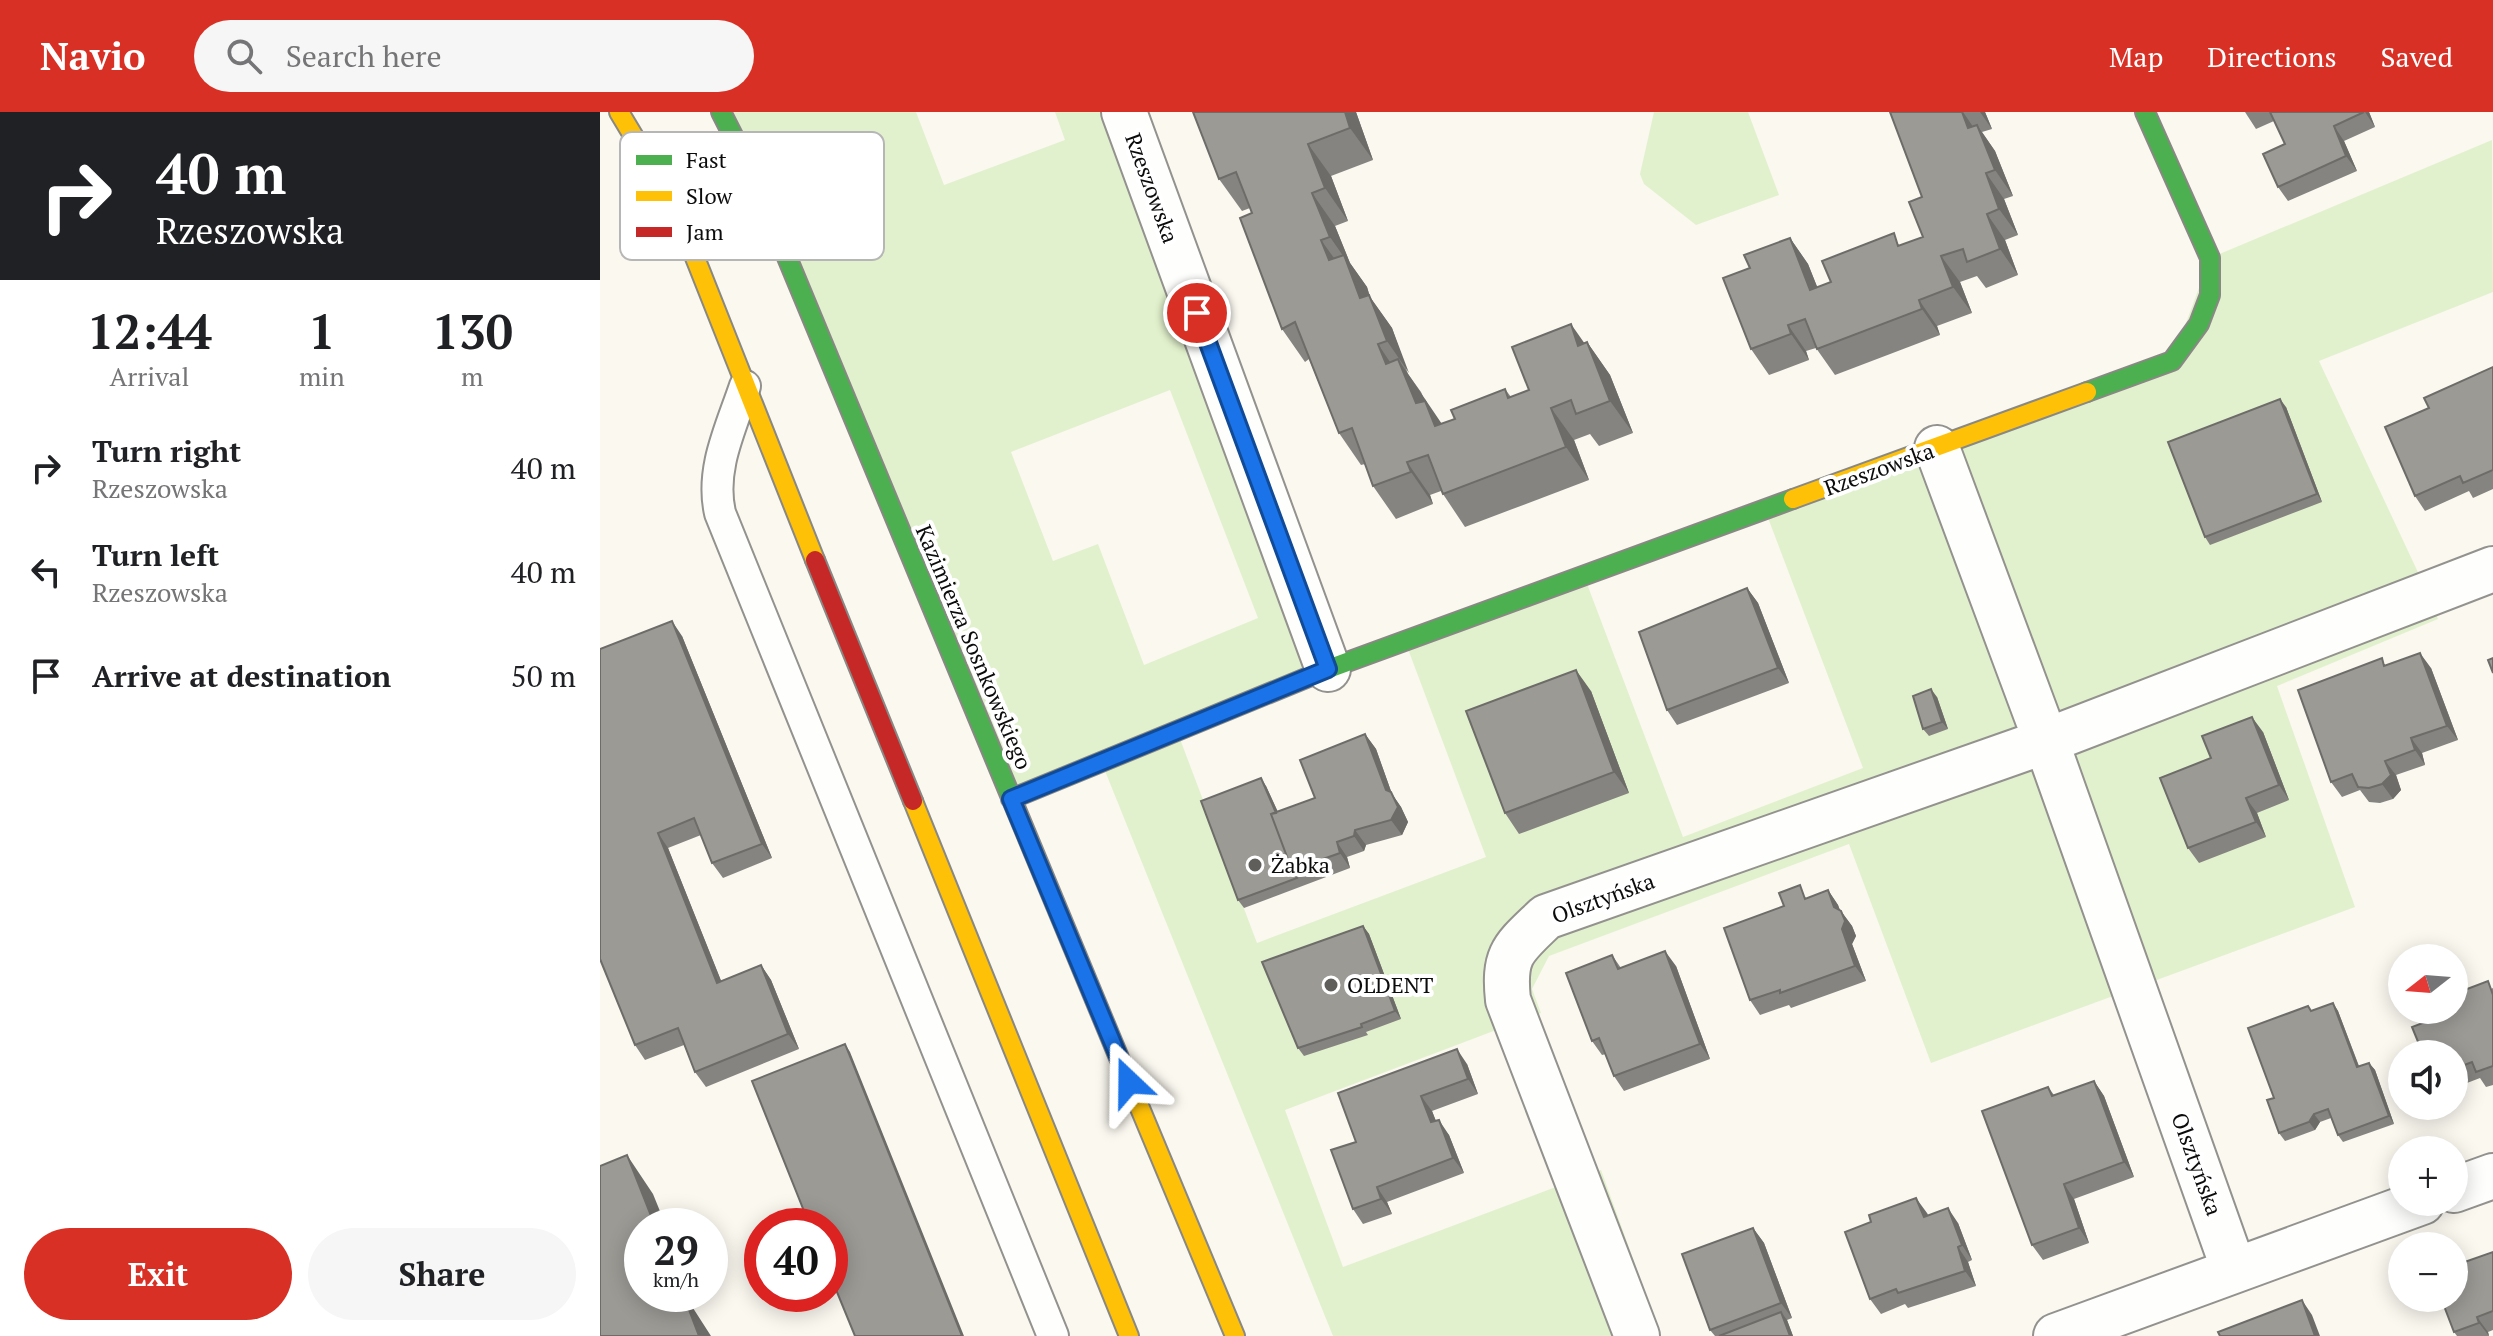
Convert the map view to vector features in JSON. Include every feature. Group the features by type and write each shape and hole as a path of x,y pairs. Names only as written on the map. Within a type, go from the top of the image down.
{"street":[{"path":"619,112 631,132"},
{"name":"Kazimierza Sosnkowskiego","path":"721,112 731,132"},
{"name":"Rzeszowska","path":"1124,112 1328,669"},
{"name":"Rzeszowska","path":"1011,799 1328,669 2172,361 2199,324 2210,295 2210,258 2145,112"},
{"path":"606,126 620,138"},
{"path":"697,260 1129,1336"},
{"name":"Kazimierza Sosnkowskiego","path":"788,260 1235,1336"},
{"name":"Olsztyńska","path":"1937,448 2046,741 2234,1270"},
{"name":"Olsztyńska","path":"1637,1336 1508,1000 1505,973 1516,946 1546,917 2046,741 2493,569"},
{"path":"2468,1185 2493,1176"},
{"path":"2056,1336 2388,1214"}],"lane":[{"path":"745,386 717,471 715,492 720,513 1053,1336"}],"green space":[{"path":"721,112 916,112 944,185 1065,140 1055,112 1124,112 1328,669 1177,731 1257,943 1486,857 1405,641 1584,576 1683,837 1863,768 1765,510 2172,361 2210,258 2492,140 2493,292 2319,361 2438,619 2277,686 2355,907 1931,1063 1849,844 1549,956 1532,989 1541,1013 1285,1110 1343,1267 1601,1170 1661,1336 1333,1336 1101,761 1011,799 783,260 884,260 884,132 729,132","holes":["1170,390 1258,618 1144,665 1098,544 1053,561 1011,452"]},
{"path":"1654,112 1748,112 1779,195 1696,225 1644,184 1640,174"}],"building":[{"path":"1193,112 1345,112 1350,128 1308,144 1325,188 1312,193 1330,237 1321,240 1329,260 1344,255 1360,298 1369,295 1387,341 1378,344 1386,364 1398,359 1416,403 1425,401 1435,426 1455,419 1451,410 1505,389 1508,398 1529,390 1512,347 1571,324 1578,346 1587,342 1610,401 1576,414 1571,400 1551,408 1566,447 1443,494 1428,455 1407,462 1411,472 1373,486 1352,428 1339,433 1295,322 1282,329 1240,218 1252,213 1236,172 1219,179"},
{"path":"1890,112 1962,112 1968,128 1977,125 1995,170 1986,173 1999,209 1987,214 2000,249 1967,262 1963,249 1941,256 1953,287 1919,300 1922,309 1817,349 1805,319 1788,325 1791,334 1751,349 1723,278 1750,268 1744,255 1790,238 1810,290 1831,282 1822,261 1894,233 1898,246 1923,237 1909,202 1922,197"},
{"path":"2270,112 2364,112 2334,126 2346,156 2278,187 2263,154 2285,144"},
{"path":"2493,367 2493,470 2463,483 2460,476 2415,496 2385,427 2429,408 2424,398"},
{"path":"2280,399 2317,494 2205,537 2168,442"},
{"path":"1747,588 1778,668 1667,710 1639,632"},
{"path":"672,621 762,844 712,863 694,818 658,833 717,983 761,965 788,1034 695,1072 678,1028 635,1045 600,959 600,649"},
{"path":"2420,653 2447,726 2411,738 2415,750 2385,761 2391,775 2382,784 2358,787 2352,774 2331,782 2298,690 2382,658 2384,666"},
{"path":"1576,670 1614,772 1505,813 1466,711"},
{"path":"1931,689 1942,722 1923,729 1913,696"},
{"path":"2252,717 2279,785 2246,798 2256,822 2188,848 2160,778 2211,758 2202,736"},
{"path":"1365,734 1386,790 1391,792 1398,807 1391,820 1355,830 1354,836 1337,842 1340,853 1292,870 1271,814 1315,798 1300,760"},
{"path":"1261,778 1276,813 1271,814 1297,878 1238,900 1201,801"},
{"path":"1800,885 1805,899 1828,890 1834,907 1841,911 1845,921 1842,929 1855,966 1780,993 1780,990 1750,1000 1724,928 1784,906 1779,893"},
{"name":"OLDENT","path":"1363,926 1395,1011 1361,1024 1362,1027 1298,1048 1262,962"},
{"path":"1665,951 1700,1044 1614,1076 1599,1038 1592,1041 1566,973 1612,955 1618,969"},
{"path":"2488,981 2493,995 2493,1066 2476,1072 2472,1062 2468,1064 2468,1040 2417,1040 2412,1027 2420,1024 2468,1024 2468,989"},
{"path":"2333,1003 2357,1067 2369,1063 2388,1116 2338,1135 2328,1109 2314,1114 2309,1122 2279,1133 2267,1100 2274,1098 2248,1028 2308,1006 2311,1011"},
{"path":"845,1044 962,1336 855,1336 845,1312 848,1312 848,1208 803,1208 752,1081"},
{"path":"1457,1049 1468,1079 1421,1096 1431,1122 1439,1120 1453,1158 1377,1187 1381,1199 1353,1209 1331,1150 1356,1142 1338,1093"},
{"path":"2094,1081 2124,1162 2064,1184 2079,1228 2032,1245 1982,1111 2048,1087 2052,1096"},
{"path":"627,1155 648,1208 624,1208 624,1312 690,1312 699,1336 600,1336 600,1166"},
{"path":"1916,1198 1924,1217 1948,1208 1962,1245 1958,1247 1965,1271 1870,1299 1845,1232 1871,1222 1869,1215"},
{"path":"1753,1228 1781,1303 1710,1330 1682,1254"},
{"path":"2493,1252 2493,1311 2477,1317 2479,1323 2454,1332 2446,1312 2468,1312 2468,1261"},
{"path":"2302,1300 2315,1336 2220,1336 2218,1332"},
{"path":"1781,1312 1790,1336 1719,1336"}],"traffic: fast":[{"path":"721,112 731,132"},
{"path":"2087,392 2172,361 2199,324 2210,295 2210,258 2145,112"},
{"path":"788,260 1122,1065"},
{"path":"1011,799 1328,669 1793,499"}],"traffic: slow":[{"path":"619,112 631,132"},
{"path":"696,260 815,560"},
{"path":"1793,499 2087,392"},
{"path":"913,801 1129,1336"},
{"path":"1122,1065 1235,1336"}],"traffic: jam":[{"path":"815,560 913,801"}],"place":[{"name":"Żabka","path":"1255,865"},
{"name":"OLDENT","path":"1331,985"}],"route":[{"path":"1129,1082 1011,799 1328,669 1197,313"}]}
